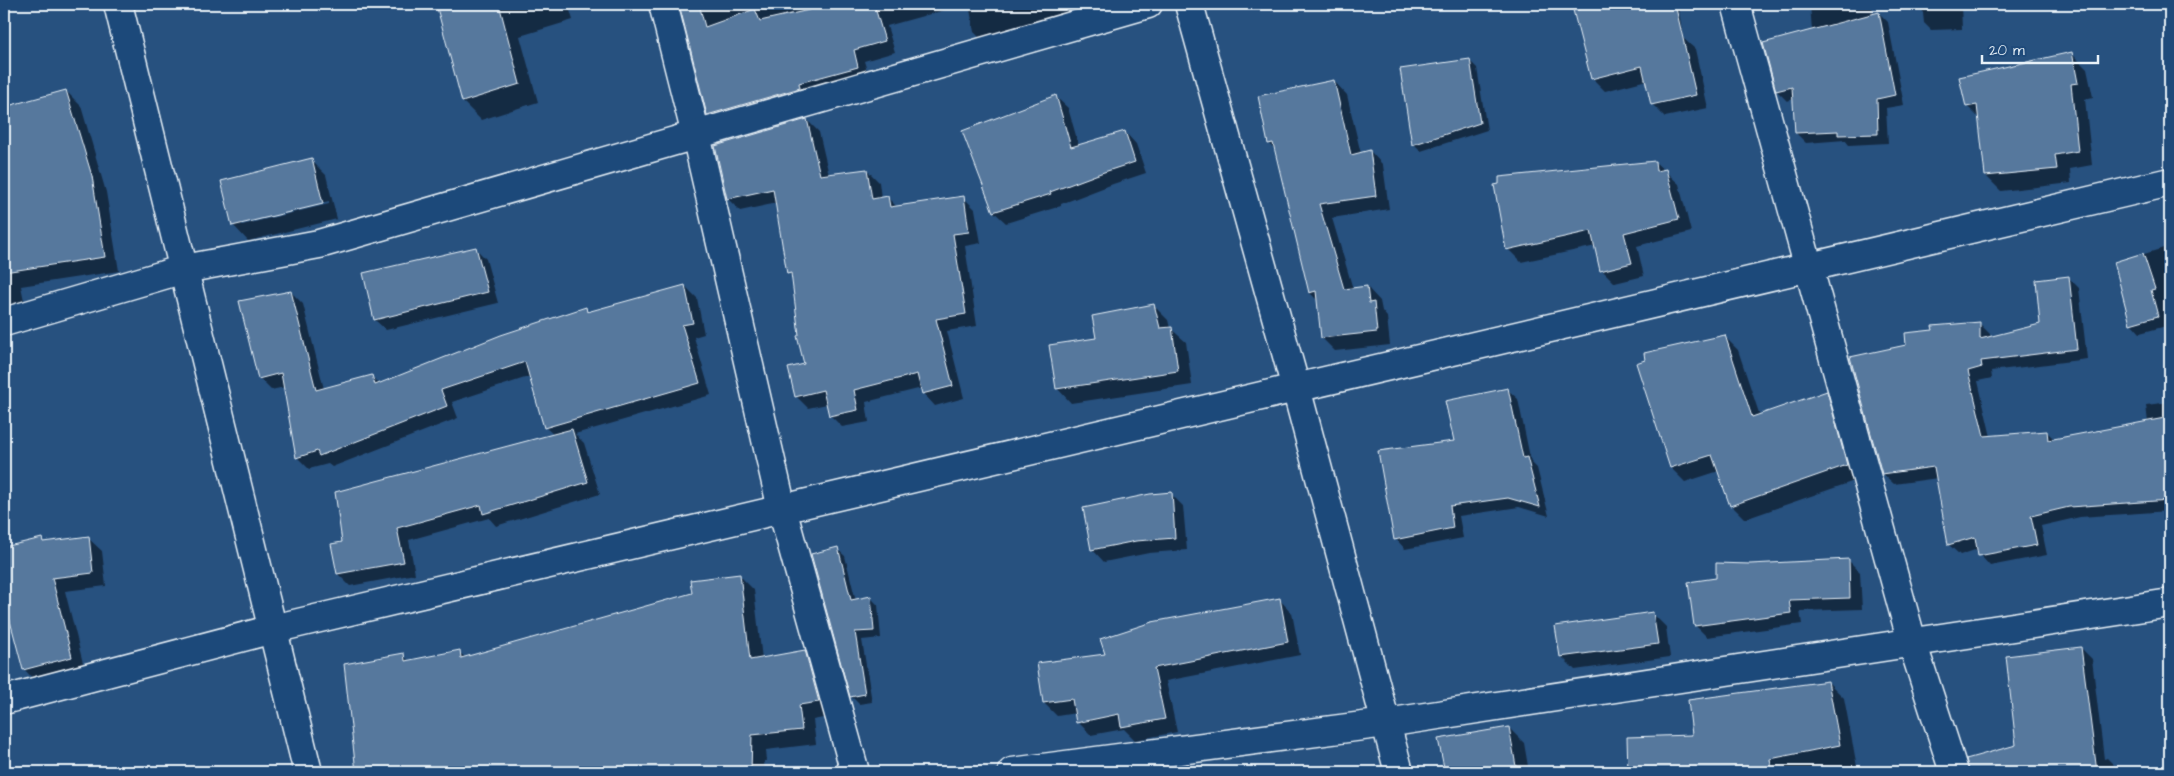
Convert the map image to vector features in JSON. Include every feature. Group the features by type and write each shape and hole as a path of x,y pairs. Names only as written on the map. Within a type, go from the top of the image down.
{"street":[{"path":"118,4 308,772"},
{"path":"663,4 696,135 782,509 855,772"},
{"path":"4,322 184,269 319,244 1148,4"},
{"path":"1189,4 1296,388 1399,772"},
{"path":"1736,4 1912,642 1954,772"},
{"path":"4,700 273,629 2170,182"},
{"path":"1012,772 1386,723 2170,603"}],"building":[{"path":"436,4 499,4 520,84 462,102"},
{"path":"679,4 699,4 705,27 755,9 760,21 818,8 817,4 874,4 885,41 854,50 858,67 799,83 800,88 707,115"},
{"path":"1579,4 1675,4 1696,95 1651,105 1642,66 1591,79 1573,10 1580,9"},
{"path":"1879,12 1895,95 1877,99 1878,134 1838,135 1838,131 1795,133 1792,87 1776,91 1763,43"},
{"path":"2072,52 2078,83 2071,84 2078,151 2055,155 2057,169 1985,176 1977,105 1966,107 1959,77"},
{"path":"1470,59 1480,123 1412,145 1400,69"},
{"path":"1334,80 1351,155 1370,150 1376,196 1319,204 1344,289 1367,286 1369,303 1374,302 1377,332 1321,338 1316,291 1309,293 1273,143 1268,144 1258,96"},
{"path":"66,90 92,176 105,257 4,272 4,107"},
{"path":"1056,95 1071,147 1125,131 1135,162 1050,192 1051,194 993,212 962,131"},
{"path":"807,119 820,175 867,169 872,199 888,196 890,207 964,196 969,232 953,234 966,314 936,319 953,386 922,394 917,374 854,390 858,410 829,416 823,390 795,397 788,368 804,364 797,336 799,335 791,273 787,274 773,189 727,199 715,146"},
{"path":"312,158 323,204 232,226 221,181"},
{"path":"1655,161 1656,171 1666,169 1679,219 1624,233 1632,263 1600,271 1591,231 1506,250 1494,185 1499,184 1499,177"},
{"path":"476,247 488,292 374,320 363,273"},
{"path":"2143,253 2155,289 2151,290 2158,316 2130,324 2114,262"},
{"path":"2069,276 2077,349 1981,361 1982,367 1968,371 1984,436 2047,431 2048,440 2170,417 2170,500 2069,507 2031,516 2037,545 1978,556 1975,537 1948,545 1934,467 1882,474 1850,357 1906,345 1905,333 1933,330 1932,326 1980,322 1980,339 2040,324 2036,280"},
{"path":"685,285 693,323 682,325 700,383 544,428 525,362 441,390 447,406 319,456 317,451 296,458 281,373 258,379 239,301 291,291 316,390 372,375 375,385 501,335 586,307 587,312"},
{"path":"1154,304 1160,328 1172,327 1178,371 1056,389 1049,345 1096,338 1092,316"},
{"path":"1725,335 1752,417 1827,391 1847,465 1730,506 1712,455 1670,468 1636,363 1645,360 1644,353"},
{"path":"1508,388 1523,458 1527,457 1540,507 1508,498 1450,506 1453,528 1394,540 1378,451 1454,441 1445,401"},
{"path":"572,429 588,482 483,514 481,505 397,528 404,562 337,574 331,544 342,542 335,492"},
{"path":"1172,492 1175,538 1136,541 1091,550 1083,508 1150,494"},
{"path":"89,536 93,573 52,578 72,657 23,670 4,598 4,547 42,538 43,542"},
{"path":"838,547 851,600 871,596 874,631 855,632 865,694 850,697 811,554"},
{"path":"1849,559 1850,598 1789,600 1791,613 1694,626 1688,582 1716,578 1716,563 1750,564"},
{"path":"740,574 750,660 805,650 819,702 799,705 802,730 752,735 751,772 356,772 344,664 404,653 405,661 460,650 461,658 692,593 690,580"},
{"path":"1280,598 1288,642 1154,668 1165,719 1121,727 1119,714 1076,723 1072,699 1043,703 1037,663 1105,654 1100,639 1152,622"},
{"path":"1653,612 1658,644 1560,657 1555,626"},
{"path":"2081,647 2097,772 1969,772 1966,759 2016,745 2006,656"},
{"path":"1828,681 1840,745 1770,759 1772,772 1628,772 1627,737 1692,735 1688,700"},
{"path":"1509,727 1517,772 1445,772 1438,739"}]}
